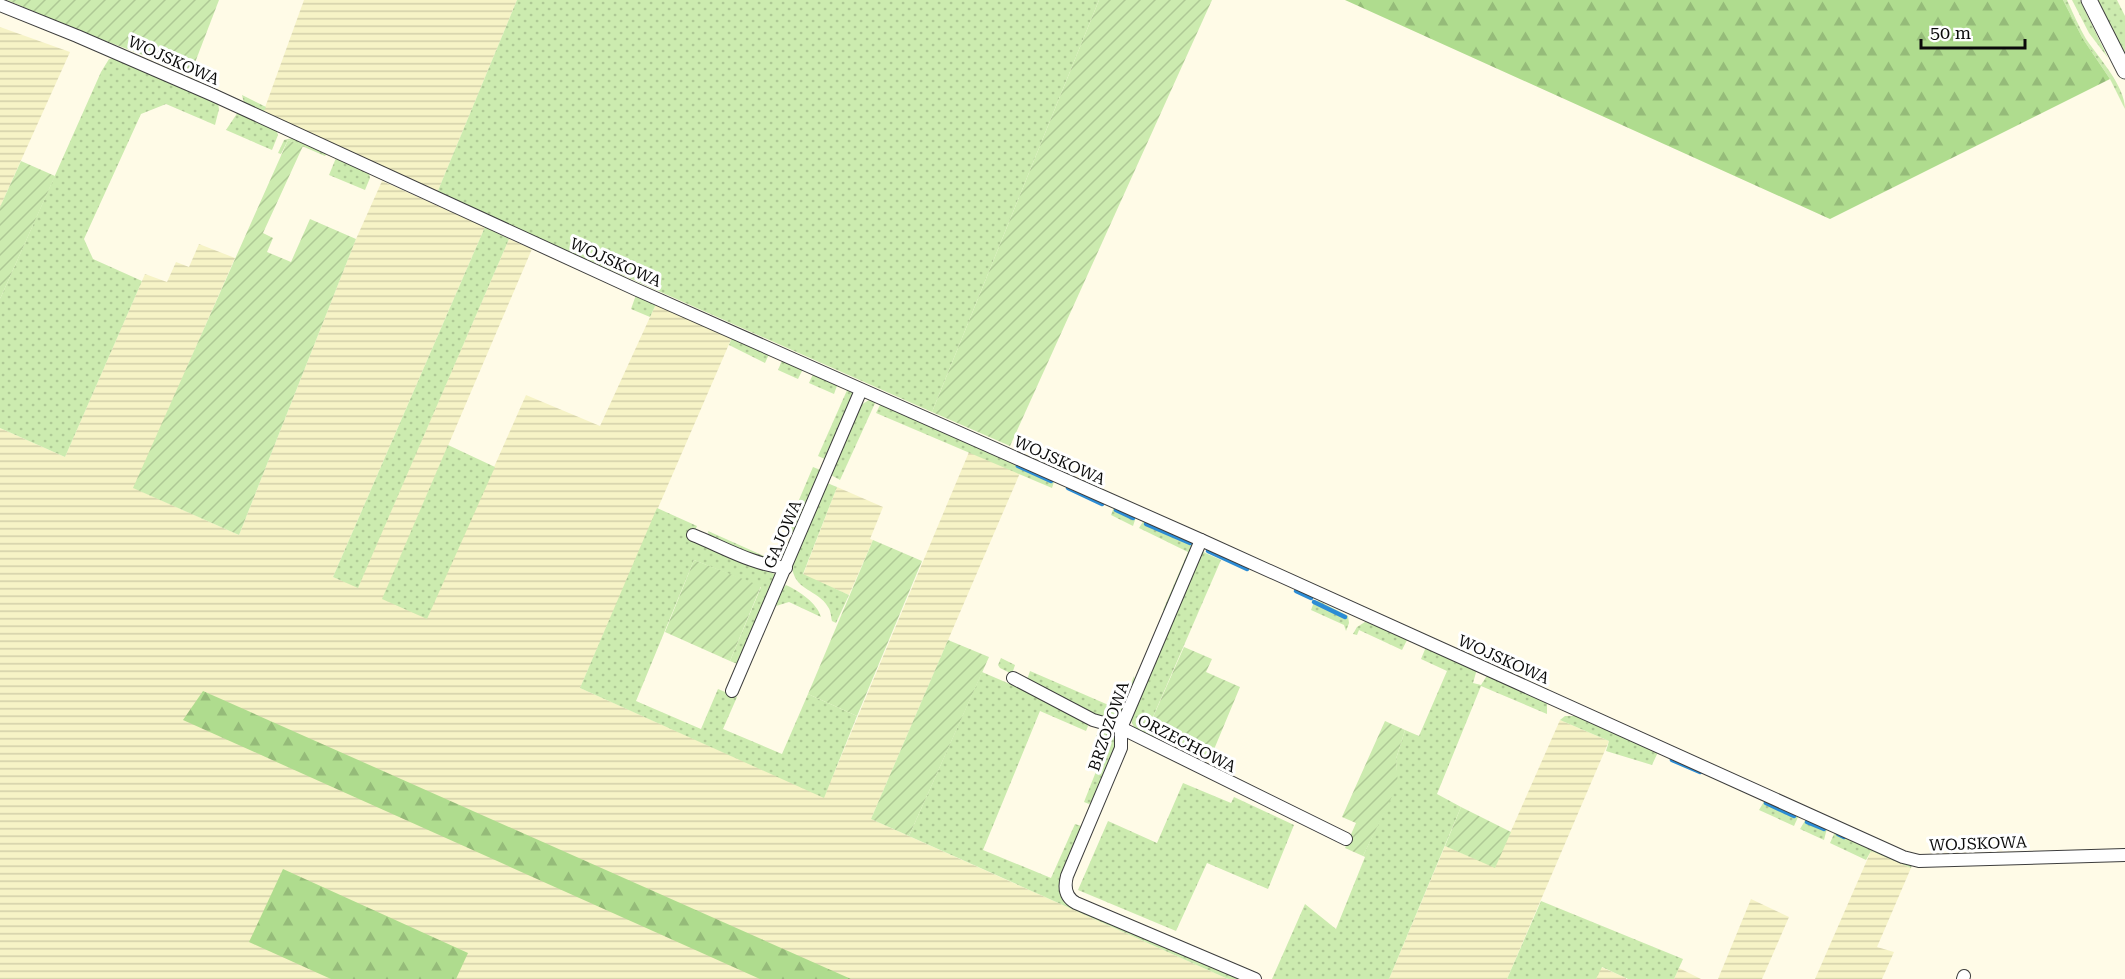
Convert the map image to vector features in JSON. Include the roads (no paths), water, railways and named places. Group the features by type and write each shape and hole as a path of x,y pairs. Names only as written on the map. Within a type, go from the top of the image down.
{"street":[{"path":"2089,0 2125,71"},
{"name":"WOJSKOWA","path":"0,5 213,95 861,390 1911,860 2125,855"},
{"name":"GAJOWA","path":"732,691 861,390"},
{"path":"693,534 748,559 773,567 786,568"},
{"name":"BRZOZOWA","path":"1200,540 1121,728 1121,748 1067,876 1066,892 1070,900 1076,903 1255,979"},
{"name":"ORZECHOWA","path":"1013,678 1093,720 1121,728 1346,839"}],"waterway":[{"path":"1018,466 1051,481"},
{"path":"1068,488 1102,504"},
{"path":"1116,510 1133,518"},
{"path":"1146,524 1190,543"},
{"path":"1208,551 1247,569"},
{"path":"1296,591 1311,598"},
{"path":"1314,602 1345,617"},
{"path":"1672,760 1700,772"},
{"path":"1766,803 1794,816"},
{"path":"1807,822 1824,829"},
{"path":"1838,834 1844,837"}]}
